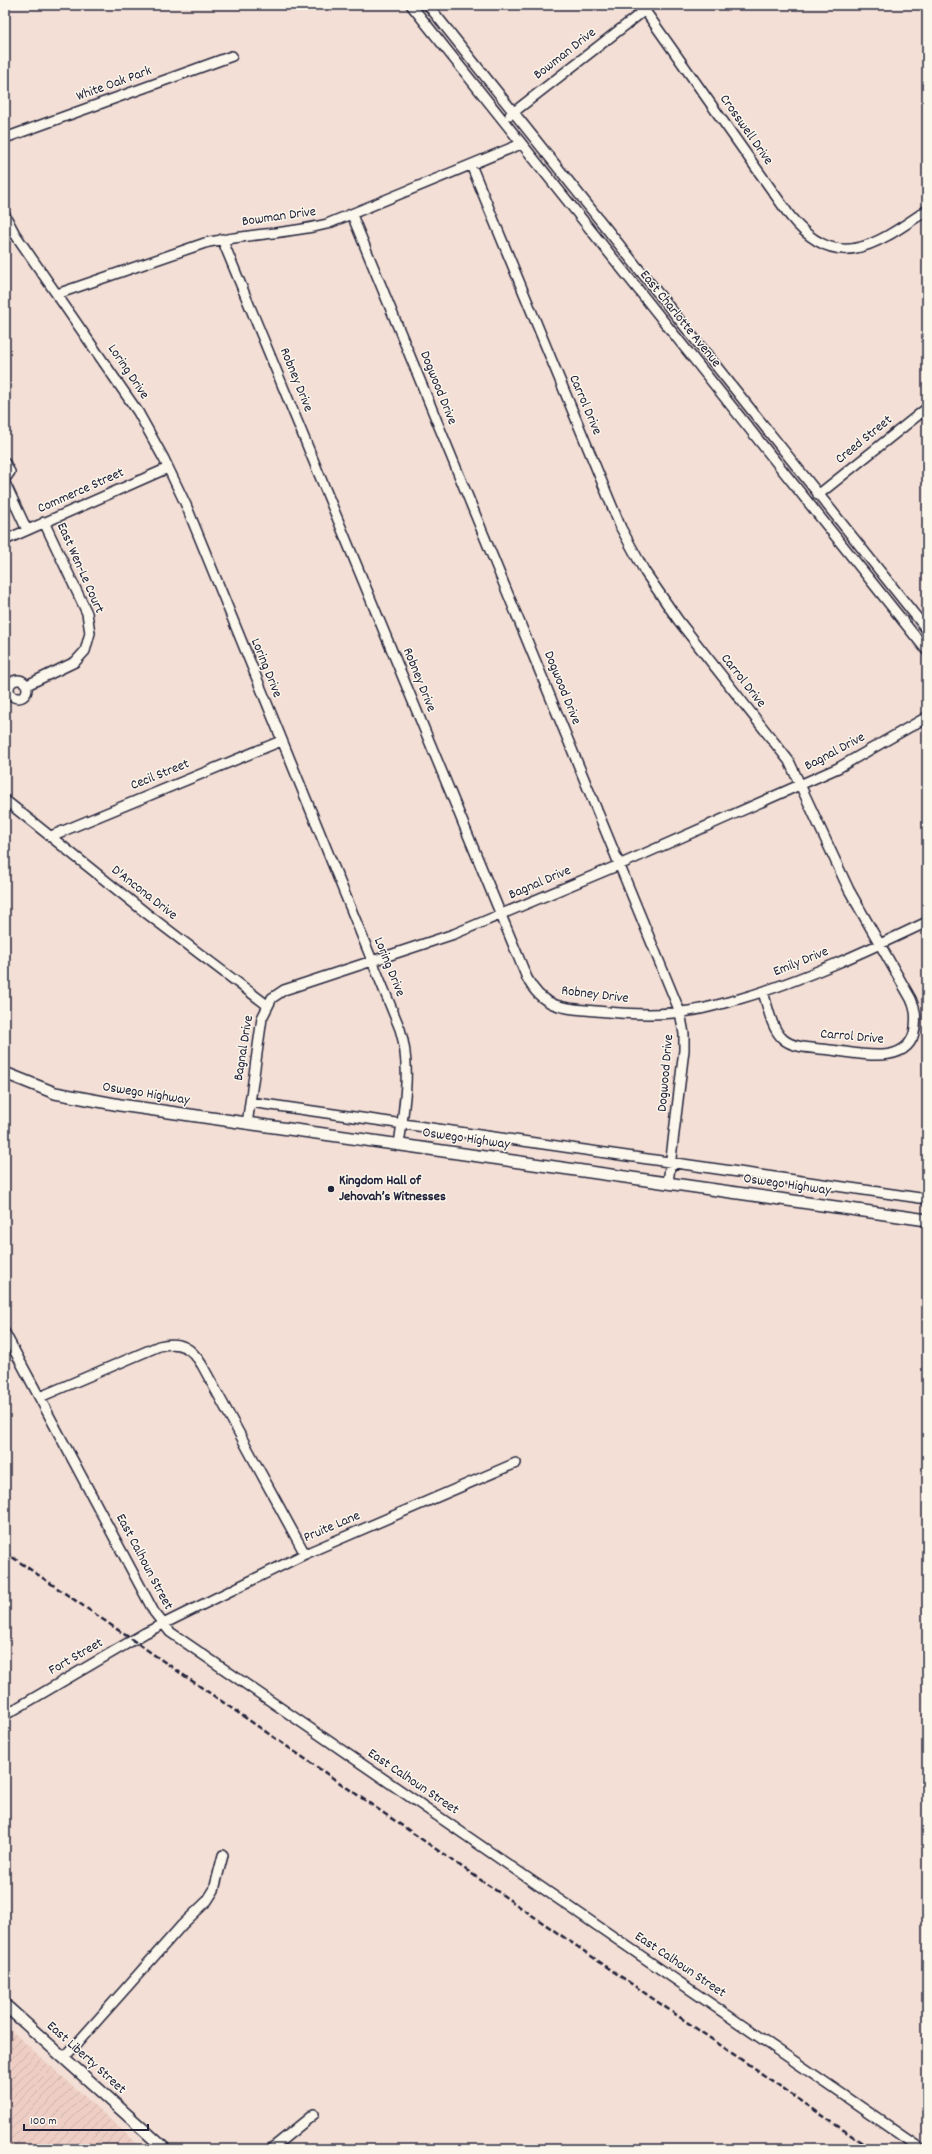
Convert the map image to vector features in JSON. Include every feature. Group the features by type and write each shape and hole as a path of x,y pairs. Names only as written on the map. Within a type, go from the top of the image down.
{"main road":[{"name":"Oswego Highway","path":"5,1073 55,1093 86,1100 927,1220"},
{"name":"East Liberty Street","path":"5,2005 165,2149"}],"street":[{"name":"East Charlotte Avenue","path":"410,5 927,651"},
{"name":"East Charlotte Avenue","path":"428,5 927,630"},
{"name":"Bowman Drive","path":"502,120 643,8"},
{"name":"Crosswell Drive","path":"643,8 802,231 819,243 844,249 858,248 877,242 927,210"},
{"name":"White Oak Park","path":"5,138 232,56"},
{"name":"Bowman Drive","path":"57,294 185,249 222,239 306,229 352,214 521,144"},
{"name":"Carrol Drive","path":"471,165 604,487 633,551 652,583 678,620 789,762 849,890 911,999 916,1012 912,1039 905,1048 896,1053 882,1055 862,1054 804,1046 787,1042 776,1030 763,992"},
{"name":"Dogwood Drive","path":"352,214 680,1012 684,1034 684,1050 668,1183"},
{"name":"Loring Drive","path":"5,215 15,234"},
{"name":"Loring Drive","path":"5,222 15,234 138,412 168,468 213,571 281,741 372,960 405,1047 407,1082 399,1145"},
{"name":"Robney Drive","path":"222,239 501,915 536,994 548,1003 578,1010 612,1013 680,1012"},
{"name":"Creed Street","path":"818,495 927,408"},
{"path":"5,463 10,472 5,479"},
{"name":"Commerce Street","path":"5,540 168,468"},
{"path":"5,483 27,530"},
{"name":"East Wen-Le Court","path":"27,686 75,662 85,651 90,633 87,613 44,522"},
{"name":"Bagnal Drive","path":"247,1124 262,1018 267,1005 277,994 292,986 448,936 619,865 801,786 838,768 927,717"},
{"name":"Cecil Street","path":"51,836 281,741"},
{"name":"D'Ancona Drive","path":"5,800 267,1005"},
{"name":"Emily Drive","path":"680,1012 724,1003 763,992 879,945 927,922"},
{"name":"Oswego Highway","path":"250,1102 927,1199"},
{"name":"East Calhoun Street","path":"5,1333 162,1624 193,1649 922,2149"},
{"path":"40,1397 159,1346 173,1344 184,1346 195,1354 202,1365 305,1554"},
{"name":"Pruite Lane","path":"162,1624 305,1554 516,1463"},
{"name":"Fort Street","path":"5,1715 162,1624"},
{"path":"64,2058 182,1925 207,1901 214,1890 222,1855"},
{"path":"271,2149 314,2114"}],"shaded area":[{"path":"5,2025 143,2149 5,2149"}],"railway":[{"path":"5,1552 871,2149"}],"place":[{"name":"Kingdom Hall of Jehovah’s Witnesses","path":"331,1189"}]}
